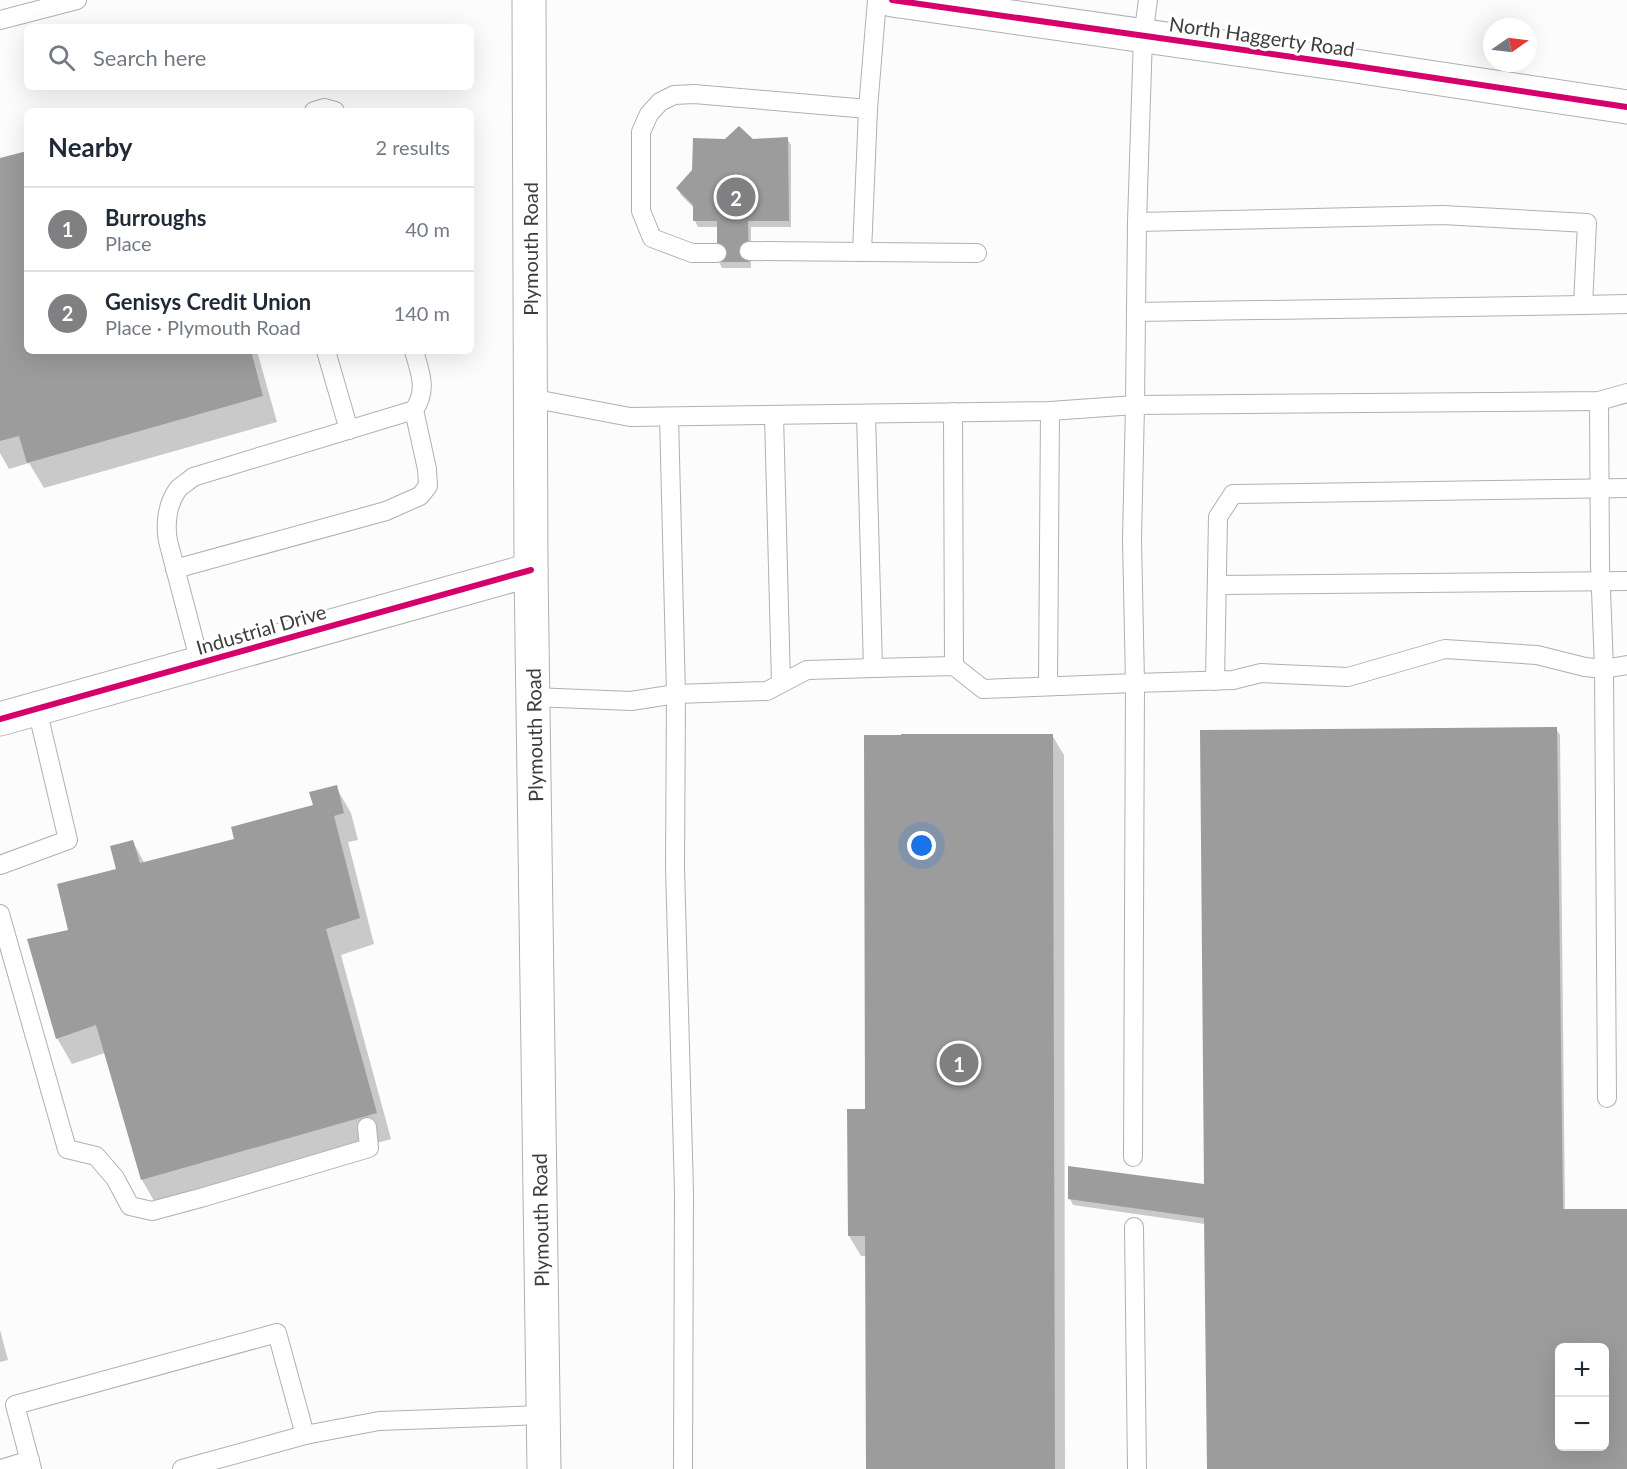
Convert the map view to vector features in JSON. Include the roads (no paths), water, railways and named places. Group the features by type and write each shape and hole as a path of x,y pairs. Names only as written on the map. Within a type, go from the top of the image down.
{"main road":[{"name":"Plymouth Road","path":"529,0 531,570 544,1469"},
{"name":"North Haggerty Road","path":"892,0 1627,107"},
{"name":"Industrial Drive","path":"0,719 531,570"}],"lane":[{"path":"0,20 77,0"},
{"path":"862,252 868,109 877,0"},
{"path":"1132,1158 1135,683 1132,539 1137,222 1143,36 1148,0"},
{"path":"717,253 692,253 652,238 641,211 641,132 649,114 660,102 675,95 694,94 868,109"},
{"path":"1137,222 1443,214 1587,223 1583,305"},
{"path":"749,251 977,254"},
{"path":"1136,312 1627,304"},
{"path":"327,354 349,430"},
{"path":"200,663 166,528 168,510 178,489 194,477 414,410 420,402 422,393 421,373 415,354"},
{"path":"530,398 630,417 669,417 1050,411 1135,405 1599,402 1627,393"},
{"path":"1599,402 1604,669 1607,1098"},
{"path":"175,569 386,511 420,496 428,486 414,410"},
{"path":"1048,686 1050,411"},
{"path":"953,412 954,666"},
{"path":"866,414 873,668"},
{"path":"774,415 781,683"},
{"path":"669,417 676,694 675,868 684,1192 683,1469"},
{"path":"1215,681 1218,517 1233,494 1627,488"},
{"path":"1217,585 1627,581"},
{"path":"533,697 632,701 676,694 766,691 807,670 954,666 983,689 1233,680 1261,673 1348,677 1444,650 1537,656 1604,669 1627,665"},
{"path":"0,865 68,840 37,709"},
{"path":"0,914 67,1149 96,1156 115,1178 130,1206 152,1211 369,1148 367,1127"},
{"path":"1134,1227 1137,1469"},
{"path":"1,1469 31,1464 15,1406 277,1333 305,1435"},
{"path":"182,1469 305,1435 379,1421 543,1415"}],"place":[{"name":"Genisys Credit Union","path":"736,197"},
{"name":"Burroughs","path":"959,1063"}]}
